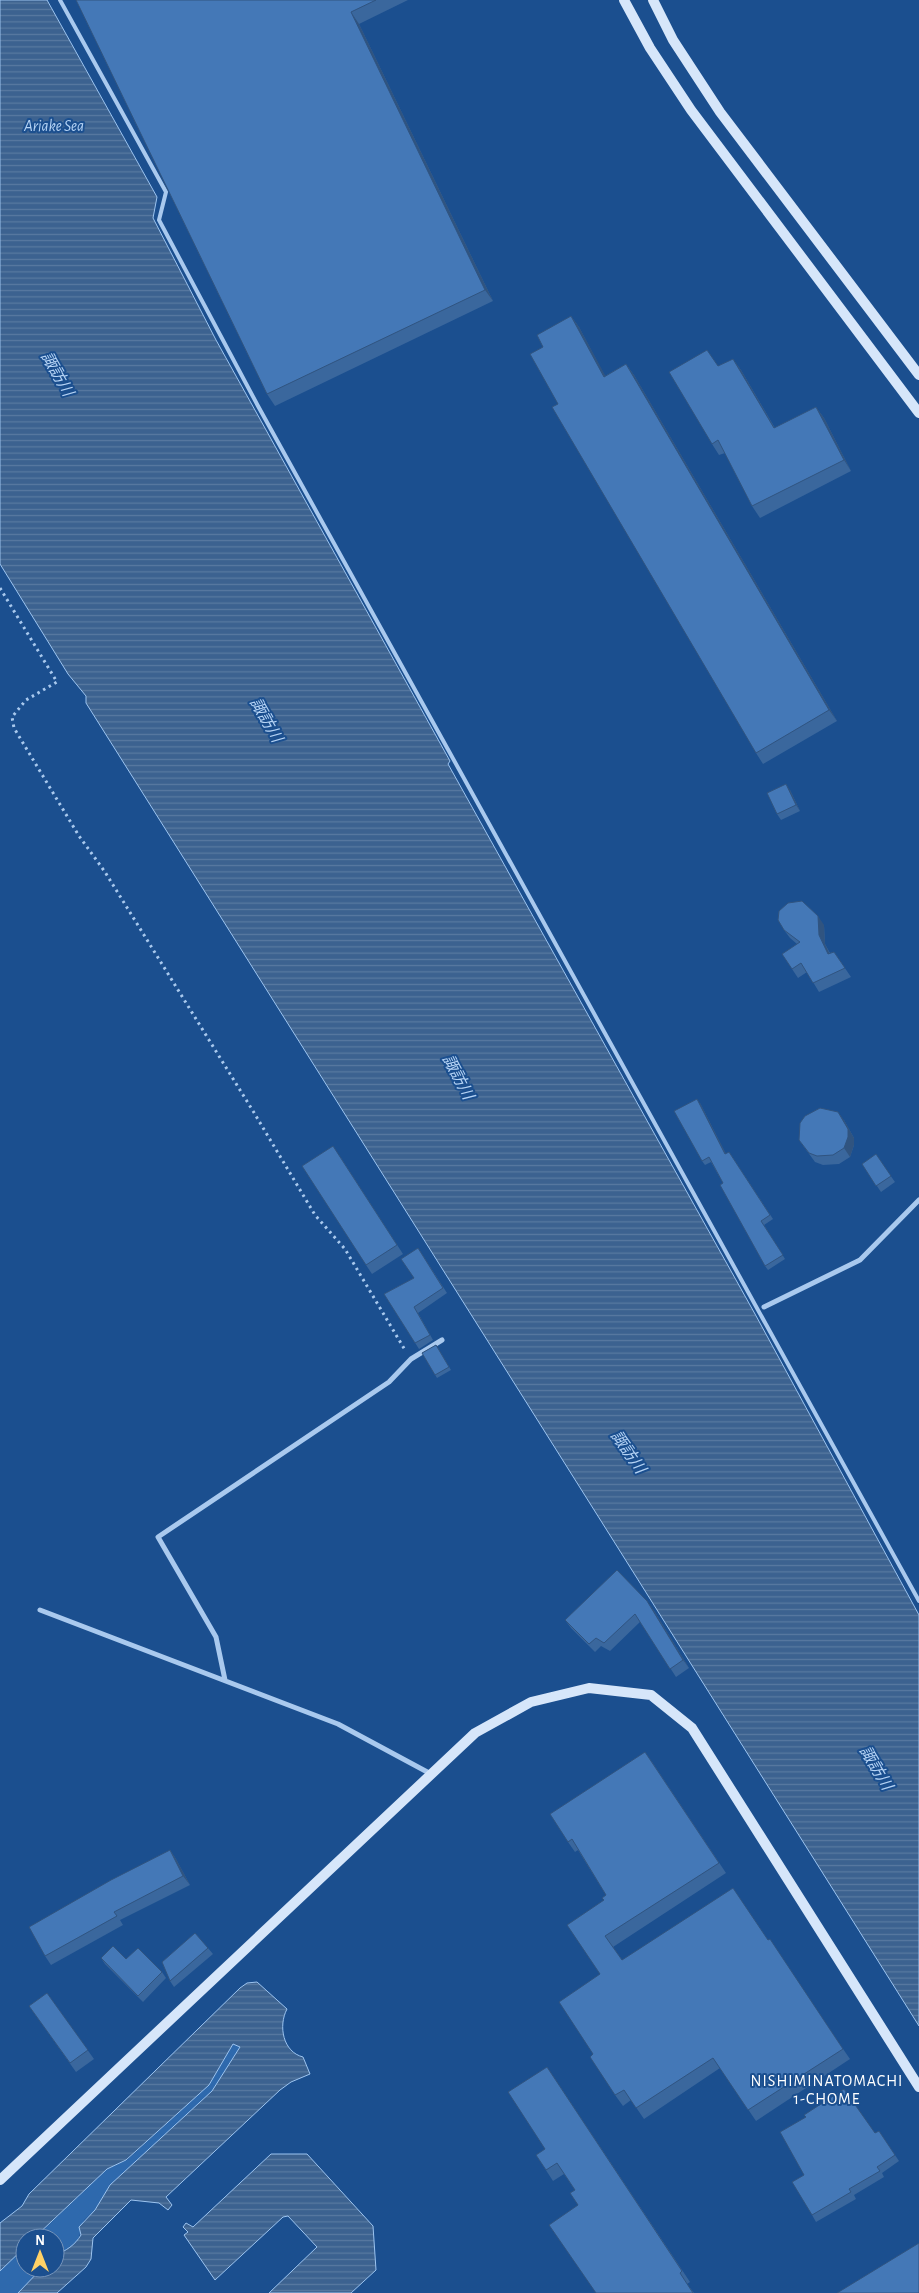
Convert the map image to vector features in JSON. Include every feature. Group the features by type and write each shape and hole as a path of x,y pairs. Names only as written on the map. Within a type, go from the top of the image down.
{"street":[{"path":"624,0 650,48 691,110 919,413"},
{"path":"653,0 672,40 720,112 919,375"},
{"path":"764,1307 860,1260 919,1200"},
{"path":"224,1680 216,1637 158,1537 389,1382 411,1359 442,1340"},
{"path":"40,1610 338,1724 432,1774"},
{"path":"0,2180 475,1733 531,1702 589,1688 650,1696 692,1728 919,2087"}],"lane":[{"path":"60,0 166,192 159,220 249,389 919,1601"}],"path":[{"path":"0,588 57,682 26,700 12,717 14,728 79,836 105,872 253,1111 315,1216 345,1249 411,1359"}],"shaded area":[{"path":"233,2044 240,2047 212,2091 110,2185 95,2210 84,2220 78,2240 65,2251 65,2228 45,2228 107,2169 127,2160 209,2085"},
{"path":"15,2257 15,2278 32,2278 18,2293 0,2293 0,2271"}],"water":[{"path":"0,0 47,0 157,197 153,218 216,340 450,761 448,764 755,1314 919,1615 919,2026 86,703 86,696 68,674 0,564"},
{"path":"257,1982 287,2009 283,2023 284,2037 291,2050 303,2057 310,2074 291,2082 280,2090 166,2197 172,2205 168,2210 159,2203 131,2200 93,2238 91,2259 86,2267 57,2293 18,2293 32,2278 65,2278 65,2251 79,2239 81,2235 79,2227 95,2210 110,2185 212,2091 240,2047 233,2044 209,2085 126,2160 107,2169 45,2228 15,2228 15,2257 0,2271 0,2223 22,2206 29,2194 247,1983"},
{"path":"271,2154 307,2154 373,2226 376,2270 351,2293 269,2293 317,2247 288,2216 283,2217 215,2280 184,2235 188,2232 183,2227 186,2223 193,2227"}],"building":[{"path":"76,0 376,0 351,12 485,290 267,394"},
{"path":"571,316 604,377 626,364 829,710 756,753 552,407 558,404 530,354 543,347 537,335"},
{"path":"707,350 718,366 733,359 774,428 816,407 844,460 752,506 718,440 712,444 669,372"},
{"path":"786,784 796,805 777,814 767,793"},
{"path":"802,901 818,916 819,935 828,954 834,952 845,968 813,983 801,963 792,969 782,954 800,942 784,930 778,920 779,911 788,903"},
{"path":"697,1099 725,1154 729,1152 770,1215 761,1221 783,1255 765,1266 720,1185 723,1183 709,1157 702,1161 674,1111"},
{"path":"820,1108 838,1112 848,1129 848,1137 844,1148 833,1155 817,1156 809,1153 799,1140 800,1123 805,1116"},
{"path":"333,1146 397,1245 366,1265 302,1166"},
{"path":"876,1154 891,1176 876,1186 862,1164"},
{"path":"418,1248 443,1288 414,1307 430,1335 415,1343 384,1294 414,1278 401,1259"},
{"path":"436,1345 449,1367 435,1375 422,1353"},
{"path":"617,1570 647,1601 683,1660 670,1669 635,1614 604,1643 596,1638 589,1644 565,1620"},
{"path":"645,1752 719,1863 605,1936 622,1960 733,1888 768,1940 770,1939 843,2049 748,2110 713,2058 636,2108 624,2090 615,2095 590,2057 593,2054 559,2002 600,1974 567,1925 604,1900 602,1898 606,1895 572,1839 568,1842 550,1814"},
{"path":"170,1850 183,1876 114,1912 117,1916 45,1956 29,1927 111,1880"},
{"path":"195,1933 208,1948 170,1981 162,1962"},
{"path":"113,1946 126,1959 138,1948 162,1972 138,1996 101,1958"},
{"path":"47,1993 88,2050 70,2063 29,2006"},
{"path":"547,2067 682,2271 680,2273 693,2293 596,2293 549,2225 578,2205 570,2193 575,2190 557,2163 546,2170 536,2155 545,2149 508,2092"},
{"path":"844,2089 875,2133 879,2131 895,2155 877,2167 880,2171 849,2189 851,2192 812,2215 792,2182 804,2175 780,2132 806,2117 804,2115"},
{"path":"919,2243 919,2293 837,2293"}],"district":[{"name":"NISHIMINATOMACHI 1-CHOME","path":"827,2090"}],"water label":[{"name":"Ariake Sea","path":"54,126"},
{"name":"諏訪川","path":"57,374"},
{"name":"諏訪川","path":"266,720"},
{"name":"諏訪川","path":"458,1077"},
{"name":"諏訪川","path":"628,1452"},
{"name":"諏訪川","path":"876,1768"}]}
